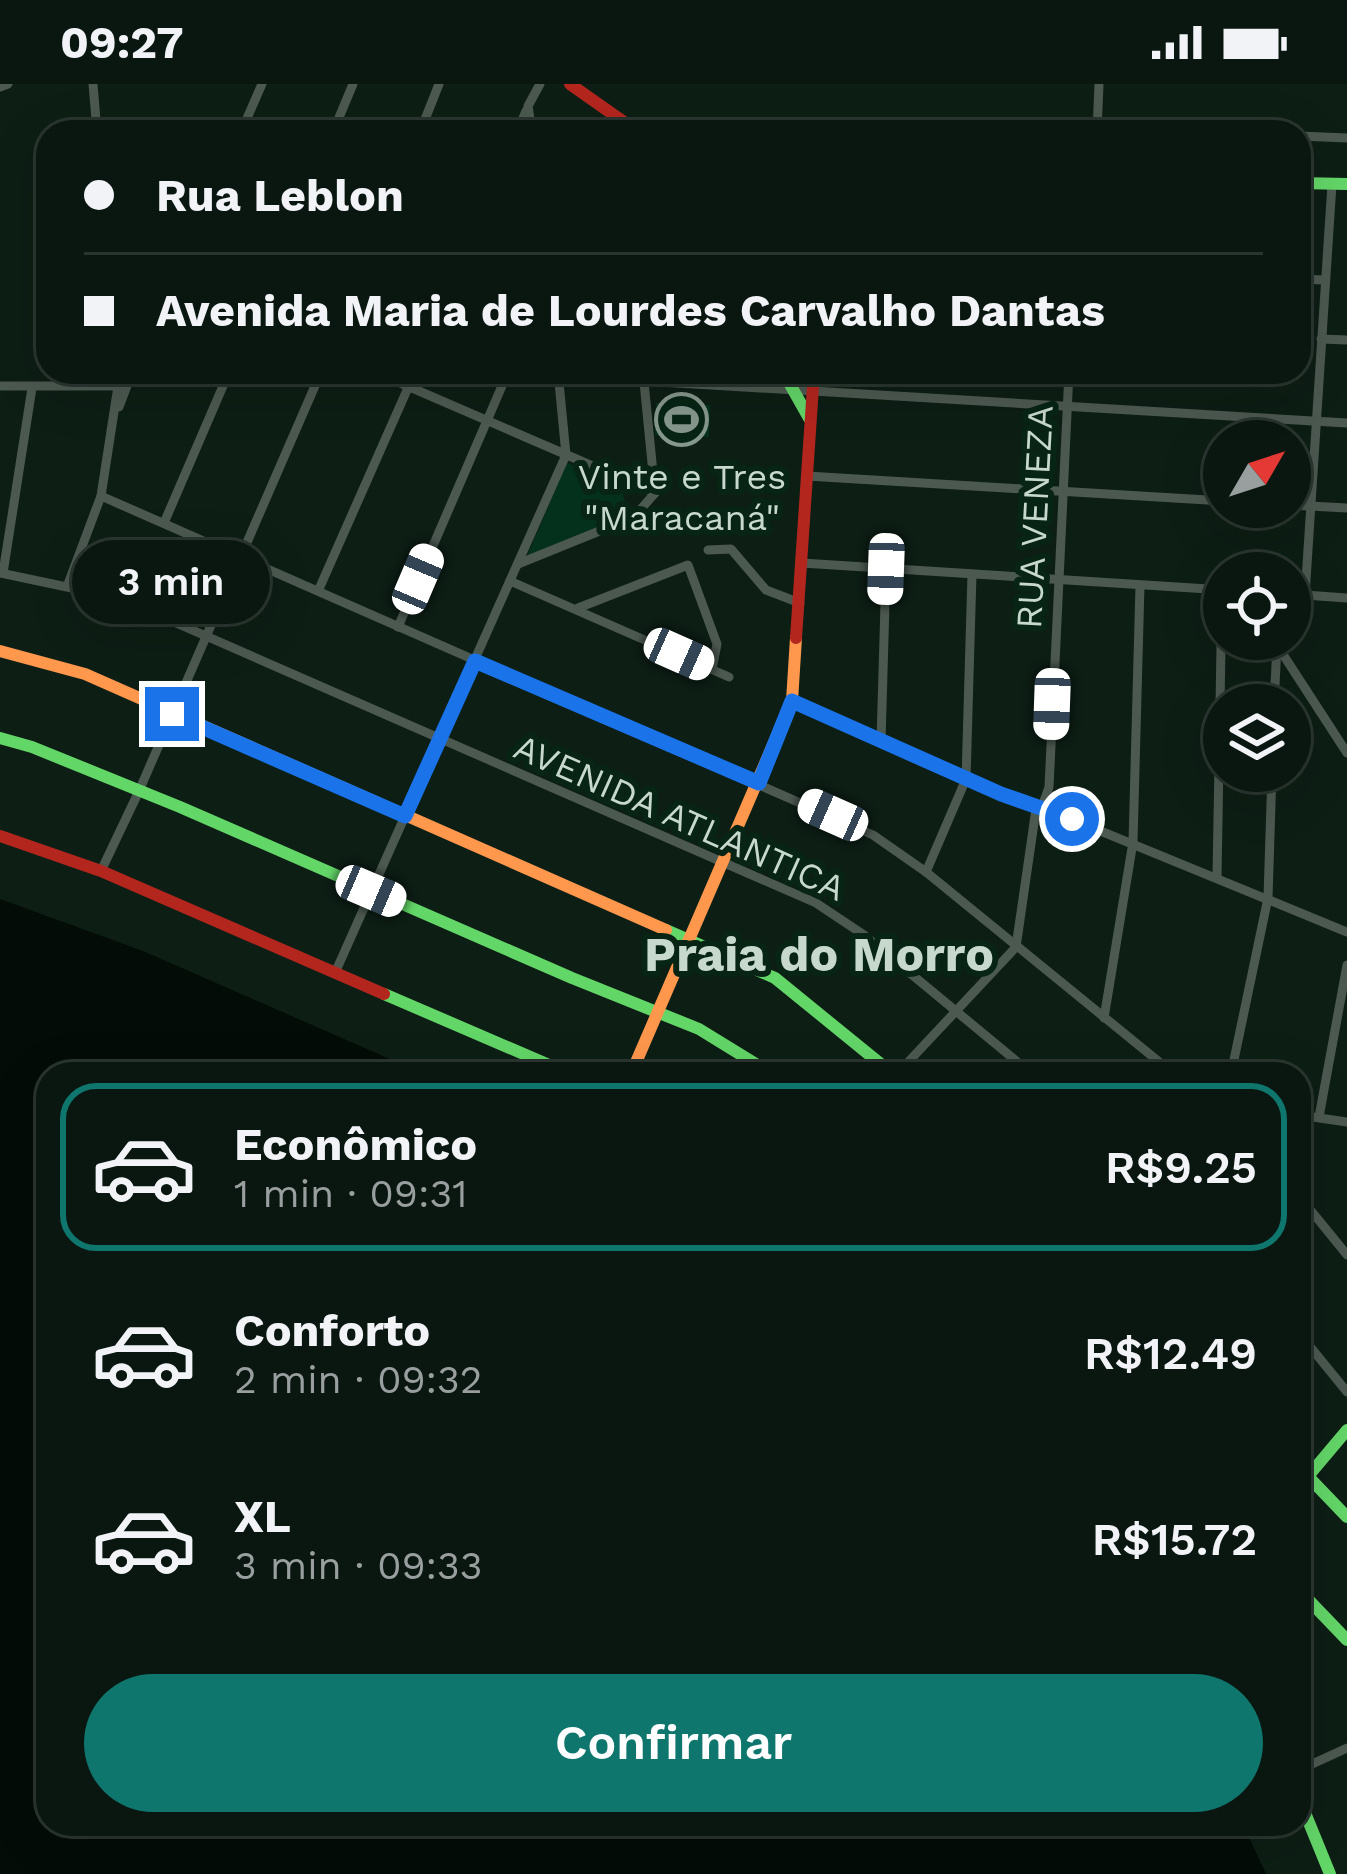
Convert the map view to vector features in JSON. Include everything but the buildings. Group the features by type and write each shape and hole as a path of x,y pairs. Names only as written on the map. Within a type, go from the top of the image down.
{"street":[{"path":"93,84 96,120"},
{"path":"246,120 262,84"},
{"path":"338,120 353,84"},
{"path":"425,120 440,84"},
{"path":"523,120 540,84"},
{"path":"570,84 615,120"},
{"path":"1097,120 1099,84"},
{"path":"529,106 531,120"},
{"path":"1311,136 1347,138"},
{"path":"1311,183 1347,184"},
{"path":"1311,492 1331,184"},
{"path":"1311,279 1325,280"},
{"path":"1322,339 1347,340"},
{"path":"0,386 103,384"},
{"path":"68,584 101,496 123,384"},
{"path":"164,523 224,384"},
{"path":"101,872 316,384"},
{"path":"402,384 655,493"},
{"path":"319,589 410,384"},
{"path":"398,627 503,384"},
{"path":"335,973 566,455 559,384"},
{"path":"518,564 634,517 655,493 644,384"},
{"path":"718,384 1347,424"},
{"path":"790,384 811,422"},
{"path":"636,1062 792,701 813,384"},
{"name":"RUA VENEZA","path":"1016,947 1039,808 1049,787 1068,384"},
{"path":"1,573 32,388"},
{"path":"807,476 1203,500"},
{"path":"101,496 872,835 926,872 1159,1062"},
{"path":"1311,506 1347,508"},
{"path":"708,550 731,549 766,590 800,603"},
{"path":"802,563 1203,589"},
{"path":"578,608 688,565 717,644 712,669"},
{"path":"881,741 886,569"},
{"name":"AVENIDA ATLANTICA","path":"1,573 119,598 841,917 1018,1062"},
{"path":"926,872 966,779 972,574"},
{"path":"510,581 729,676"},
{"path":"1104,1018 1133,842 1140,585"},
{"path":"1311,595 1347,598"},
{"path":"0,651 85,674 787,986 880,1062"},
{"path":"1216,877 1221,660"},
{"path":"1287,660 1347,752"},
{"path":"792,701 966,779 1133,842 1347,932"},
{"path":"0,738 140,791 658,1013 730,1045 755,1062"},
{"path":"1234,1062 1268,898 1271,792"},
{"path":"0,836 101,872 542,1062"},
{"path":"907,1062 1016,947"},
{"path":"1319,1117 1347,965"},
{"path":"1311,1116 1347,1122"},
{"path":"1311,1211 1347,1256"},
{"path":"1311,1348 1347,1392"},
{"path":"1311,1468 1347,1430"},
{"path":"1311,1485 1347,1517"},
{"path":"1311,1602 1347,1640"},
{"path":"1311,1764 1347,1748"},
{"path":"1311,1827 1330,1874"}],"green space":[{"name":"Vinte e Tres \"Maracaná\"","path":"656,403 710,405 709,437 655,435"},
{"path":"567,463 625,486 623,496 631,513 527,556"}],"shaded area":[{"path":"0,899 143,951 397,1062 36,1062 36,1836 1249,1836 1266,1874 0,1874"}],"traffic: fast":[{"path":"1311,183 1347,184"},
{"path":"790,384 809,418"},
{"path":"0,738 180,807 699,1029 753,1062"},
{"path":"666,930 775,978 878,1062"},
{"path":"384,994 542,1062"},
{"path":"1311,1473 1347,1430"},
{"path":"1311,1480 1347,1517"},
{"path":"1311,1602 1347,1640"},
{"path":"1311,1827 1330,1874"}],"traffic: slow":[{"path":"636,1062 792,701 796,638"},
{"path":"0,651 85,674 666,930"}],"traffic: jam":[{"path":"570,84 621,120"},
{"path":"796,638 813,384"},
{"path":"0,836 101,871 384,994"}],"place":[{"name":"Vinte e Tres \"Maracaná\"","path":"682,420"}],"district":[{"name":"Praia do Morro","path":"819,954"}],"route":[{"path":"172,714 405,816 475,661 759,783 792,701 1036,809 1072,819"}]}
